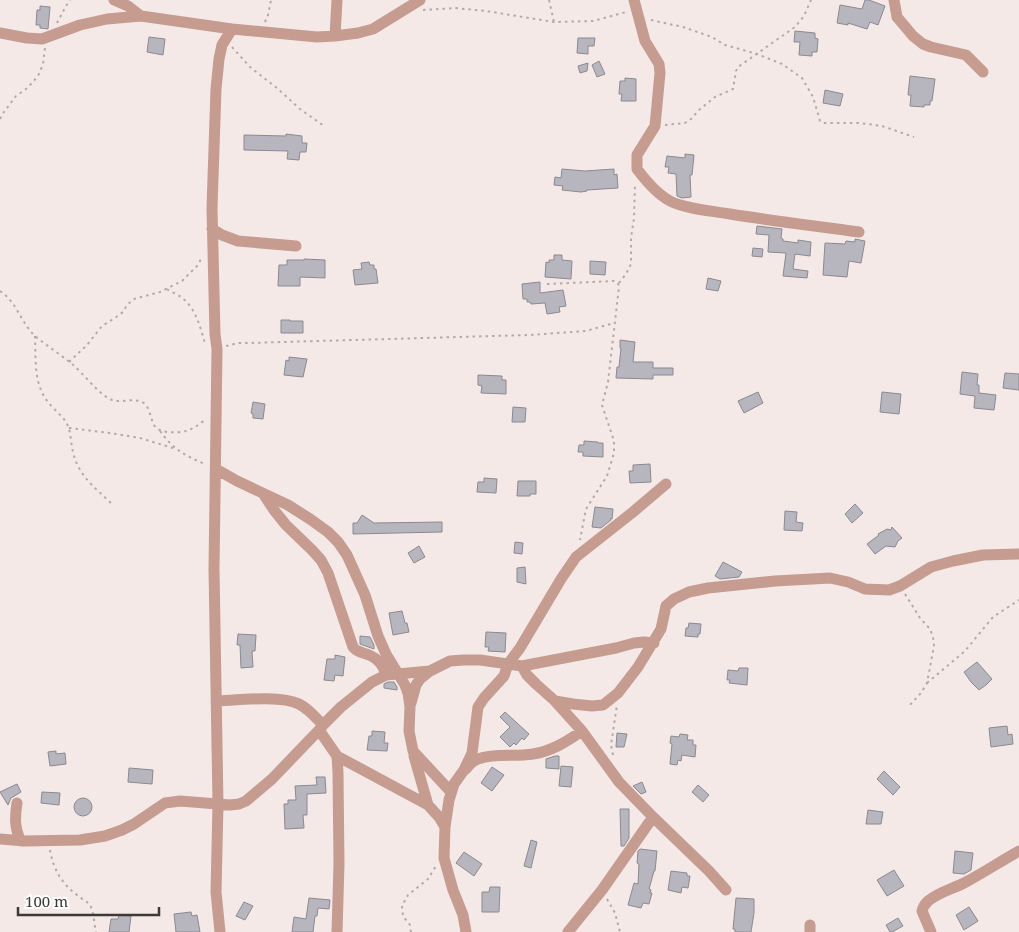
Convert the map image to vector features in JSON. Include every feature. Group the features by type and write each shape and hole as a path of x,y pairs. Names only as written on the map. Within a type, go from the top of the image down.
{"street":[{"path":"114,0 128,6 141,16"},
{"path":"335,36 337,0"},
{"path":"894,0 897,17 918,40 931,47 966,55 983,72"},
{"path":"0,33 38,40 80,25 107,19 141,16 232,29 316,37 335,36 373,29 422,5"},
{"path":"636,9 645,41 659,64 660,73 656,126 637,154 637,169 646,181 670,202 687,207 859,232"},
{"path":"220,932 216,892 218,804 214,569 217,352 212,208 216,89 219,59 222,45 232,29"},
{"path":"212,229 238,241 296,246"},
{"path":"216,469 288,505 328,532 338,542 347,555 365,595 391,674"},
{"path":"466,932 463,915 445,865 444,850 451,792 472,753 478,707 504,676 508,664 520,648 561,578 576,557 666,484"},
{"path":"263,494 286,525 321,560 328,573 353,646 356,650 366,653 381,663 384,669 404,685 408,693 410,707 409,731 413,751 428,804 446,827"},
{"path":"555,700 592,706 603,705 618,693 654,643 661,629 666,606 674,599 689,592 708,588 775,581 830,578 870,590 889,590 900,586 931,567 983,555 1019,554"},
{"path":"410,707 420,679 430,671 450,661 480,660 522,666 634,643 654,643"},
{"path":"522,666 536,684 555,700 582,731 619,782 710,871 726,890"},
{"path":"0,839 80,840 105,836 134,824 165,803 180,801 230,806 239,804 246,801 272,779 341,707 372,682 391,674 430,671"},
{"path":"217,701 290,701 301,705 313,714 337,756 339,864 337,932"},
{"path":"464,770 478,760 490,756 523,756 551,750 582,731"},
{"path":"413,751 451,792"},
{"path":"337,756 428,804"},
{"path":"17,802 15,820 17,834 21,840"},
{"path":"568,932 602,890 653,817"},
{"path":"931,932 922,911 928,901 1019,851"}],"path":[{"path":"0,119 16,96 26,89 39,74 50,37 70,0"},
{"path":"257,31 268,15 271,0"},
{"path":"549,0 554,22"},
{"path":"656,126 685,123 715,97 733,89 738,67 795,27 804,16 811,0"},
{"path":"422,5 486,11 554,22 593,21 636,9 712,38 725,45 782,64 802,78 813,97 820,121 822,122 830,124 860,123 882,126 914,137"},
{"path":"225,40 250,66 300,109 324,126"},
{"path":"576,557 586,509 607,476 614,453 614,441 602,405 608,382 619,295 618,283 626,274 631,264 631,238 637,169"},
{"path":"69,362 87,345 102,326 123,312 126,305 134,299 167,289 182,281 198,265 205,252"},
{"path":"547,284 618,283"},
{"path":"167,289 186,302 200,325 205,344 210,351 217,352 238,343 248,342 538,335 586,331 614,323"},
{"path":"0,291 6,295 17,310 29,331 69,362 108,398 123,402 135,400 142,402 148,409 154,425 176,449 191,459 216,469"},
{"path":"35,336 35,369 39,387 45,398 69,428 73,454 84,477 111,503"},
{"path":"160,431 186,431 206,420 216,409"},
{"path":"69,428 140,438 176,449"},
{"path":"900,586 920,618 930,629 933,637 934,646 927,683"},
{"path":"908,706 921,693 927,683 965,652 993,617 1019,600"},
{"path":"611,770 615,764 611,745 618,693"},
{"path":"49,840 56,869 63,882 76,895 89,904 96,932"},
{"path":"411,932 410,925 402,916 404,900 428,879 444,850"},
{"path":"602,890 615,913 620,932"}],"building":[{"path":"865,0 885,6 878,25 870,22 867,29 848,23 848,25 837,23 840,5 862,9"},
{"path":"40,6 50,7 48,29 40,28 40,25 36,25 37,10 40,10"},
{"path":"795,31 815,33 815,38 818,39 817,52 812,52 812,56 799,55 800,42 794,42"},
{"path":"149,37 165,39 163,55 147,52"},
{"path":"578,38 595,38 594,46 588,46 588,54 577,53"},
{"path":"599,61 605,74 597,77 592,65"},
{"path":"588,63 587,71 580,73 578,66"},
{"path":"910,76 935,79 930,105 924,105 924,107 910,106 911,95 908,95"},
{"path":"625,78 636,79 636,101 621,101 622,94 619,94 620,81 625,81"},
{"path":"825,90 843,94 840,106 823,103"},
{"path":"286,134 302,136 302,143 307,143 306,152 300,152 299,160 287,159 288,151 244,150 244,135 286,136"},
{"path":"685,154 694,155 692,175 690,175 691,197 682,198 677,196 676,174 668,173 669,167 665,167 667,156 685,158"},
{"path":"562,169 585,171 614,169 614,175 617,174 618,188 581,192 562,190 563,186 554,185 555,177 561,178"},
{"path":"757,226 782,229 781,238 783,241 798,243 798,240 811,242 810,256 795,254 793,269 808,271 807,278 783,276 786,253 768,252 769,235 756,234"},
{"path":"855,239 865,241 861,263 849,261 847,277 823,275 825,243 845,244 846,241 855,242"},
{"path":"753,248 763,249 762,257 752,256"},
{"path":"554,255 562,255 562,260 572,261 571,279 545,277 546,262 549,263 549,260 554,260"},
{"path":"287,260 325,260 325,278 300,277 300,286 278,286 279,265 287,265"},
{"path":"590,261 606,262 605,275 590,274"},
{"path":"369,262 376,269 378,283 355,285 353,270 362,269 361,263"},
{"path":"708,278 721,281 718,291 706,289"},
{"path":"540,282 540,293 563,290 566,306 559,307 560,312 547,314 545,303 531,304 527,302 527,299 523,299 522,284"},
{"path":"281,320 303,321 303,333 281,333"},
{"path":"620,340 635,342 633,362 653,362 653,368 673,368 673,375 653,375 653,379 616,378 621,348"},
{"path":"289,357 307,359 303,377 284,375 286,360 289,361"},
{"path":"962,372 978,374 977,385 979,385 979,393 996,395 994,410 974,408 975,396 960,394"},
{"path":"1005,373 1019,374 1019,390 1003,388"},
{"path":"478,375 502,376 502,380 506,380 506,394 481,393 482,386 478,385"},
{"path":"758,392 763,403 744,413 738,401"},
{"path":"882,392 901,394 899,414 880,412"},
{"path":"253,402 265,404 263,419 253,418 251,413"},
{"path":"513,407 526,408 525,422 512,422"},
{"path":"584,441 603,443 603,457 583,456 583,452 578,452 579,445 584,445"},
{"path":"650,464 651,482 630,483 629,471 633,471 633,465"},
{"path":"484,478 497,479 496,493 477,492 478,482 484,482"},
{"path":"518,481 536,481 536,494 517,496"},
{"path":"855,504 863,513 852,523 845,514"},
{"path":"595,507 613,509 612,519 601,528 592,527"},
{"path":"785,511 797,512 796,522 803,523 802,531 784,530"},
{"path":"362,515 374,523 442,522 442,532 353,534 353,523 357,523"},
{"path":"892,527 902,538 895,547 886,546 875,554 867,544 878,534 887,529 891,530"},
{"path":"515,542 523,543 522,554 514,553"},
{"path":"419,546 425,557 414,563 408,553"},
{"path":"723,562 742,572 739,577 720,579 715,576"},
{"path":"525,567 526,584 517,582 517,568"},
{"path":"402,611 409,632 393,635 389,613"},
{"path":"689,623 701,624 698,637 685,636"},
{"path":"486,632 506,633 505,652 488,651 489,647 485,647"},
{"path":"238,634 256,635 255,651 252,651 253,667 241,668 240,645 237,645"},
{"path":"360,636 370,637 374,649 360,644"},
{"path":"335,655 345,657 343,676 335,675 334,681 324,680 327,659 335,659"},
{"path":"977,662 992,679 979,690 964,672"},
{"path":"739,668 748,668 747,685 729,683 730,680 727,680 728,670 738,671"},
{"path":"394,682 397,690 384,688 384,684"},
{"path":"505,712 529,734 524,740 522,738 516,745 514,743 510,747 500,737 510,727 500,717"},
{"path":"1007,726 1008,735 1012,734 1013,744 991,747 989,728"},
{"path":"372,731 385,732 384,743 388,743 387,751 367,750 369,736 372,736"},
{"path":"617,733 627,734 624,747 616,747"},
{"path":"680,734 688,735 687,740 693,740 693,745 696,745 695,757 682,755 681,761 678,760 677,765 670,764 671,736 679,737"},
{"path":"56,751 56,754 65,753 66,764 50,766 48,752"},
{"path":"559,756 559,769 546,768 546,759"},
{"path":"561,766 573,767 571,787 559,786"},
{"path":"492,767 504,775 492,791 481,783"},
{"path":"129,768 153,770 152,784 128,782"},
{"path":"884,771 900,787 893,795 877,779"},
{"path":"316,777 325,777 326,793 307,794 307,815 303,815 304,828 285,829 284,804 288,804 288,800 296,800 295,786 317,785"},
{"path":"642,782 646,792 641,794 633,786"},
{"path":"17,784 21,792 11,798 8,805 0,792"},
{"path":"698,785 709,795 703,802 692,792"},
{"path":"42,792 60,793 59,805 41,803"},
{"path":"79,798 87,798 92,803 90,814 79,816 74,811 74,803"},
{"path":"620,809 629,809 629,838 624,846 621,846"},
{"path":"868,810 883,812 881,824 866,824"},
{"path":"531,840 537,842 531,868 524,866"},
{"path":"640,849 657,851 655,871 649,889 651,890 650,893 652,893 649,904 643,903 641,908 628,905 634,883 638,884 639,864 637,863 638,851"},
{"path":"955,851 973,853 971,870 964,874 953,873"},
{"path":"464,852 482,864 474,876 456,863"},
{"path":"894,870 904,886 887,896 877,880"},
{"path":"671,871 687,873 687,876 690,876 688,888 682,887 681,893 668,890"},
{"path":"490,887 500,887 499,912 482,912 482,892 489,892"},
{"path":"309,898 330,900 329,909 318,908 313,932 292,932 294,917 306,919"},
{"path":"736,898 754,899 751,932 735,932 735,929 733,929"},
{"path":"244,902 253,906 245,920 236,916"},
{"path":"969,907 978,921 964,930 956,915"},
{"path":"191,912 192,916 197,915 200,932 176,932 174,914"},
{"path":"119,915 131,916 129,932 109,932 111,919 118,919"},
{"path":"898,918 903,926 890,932 886,925"}]}
